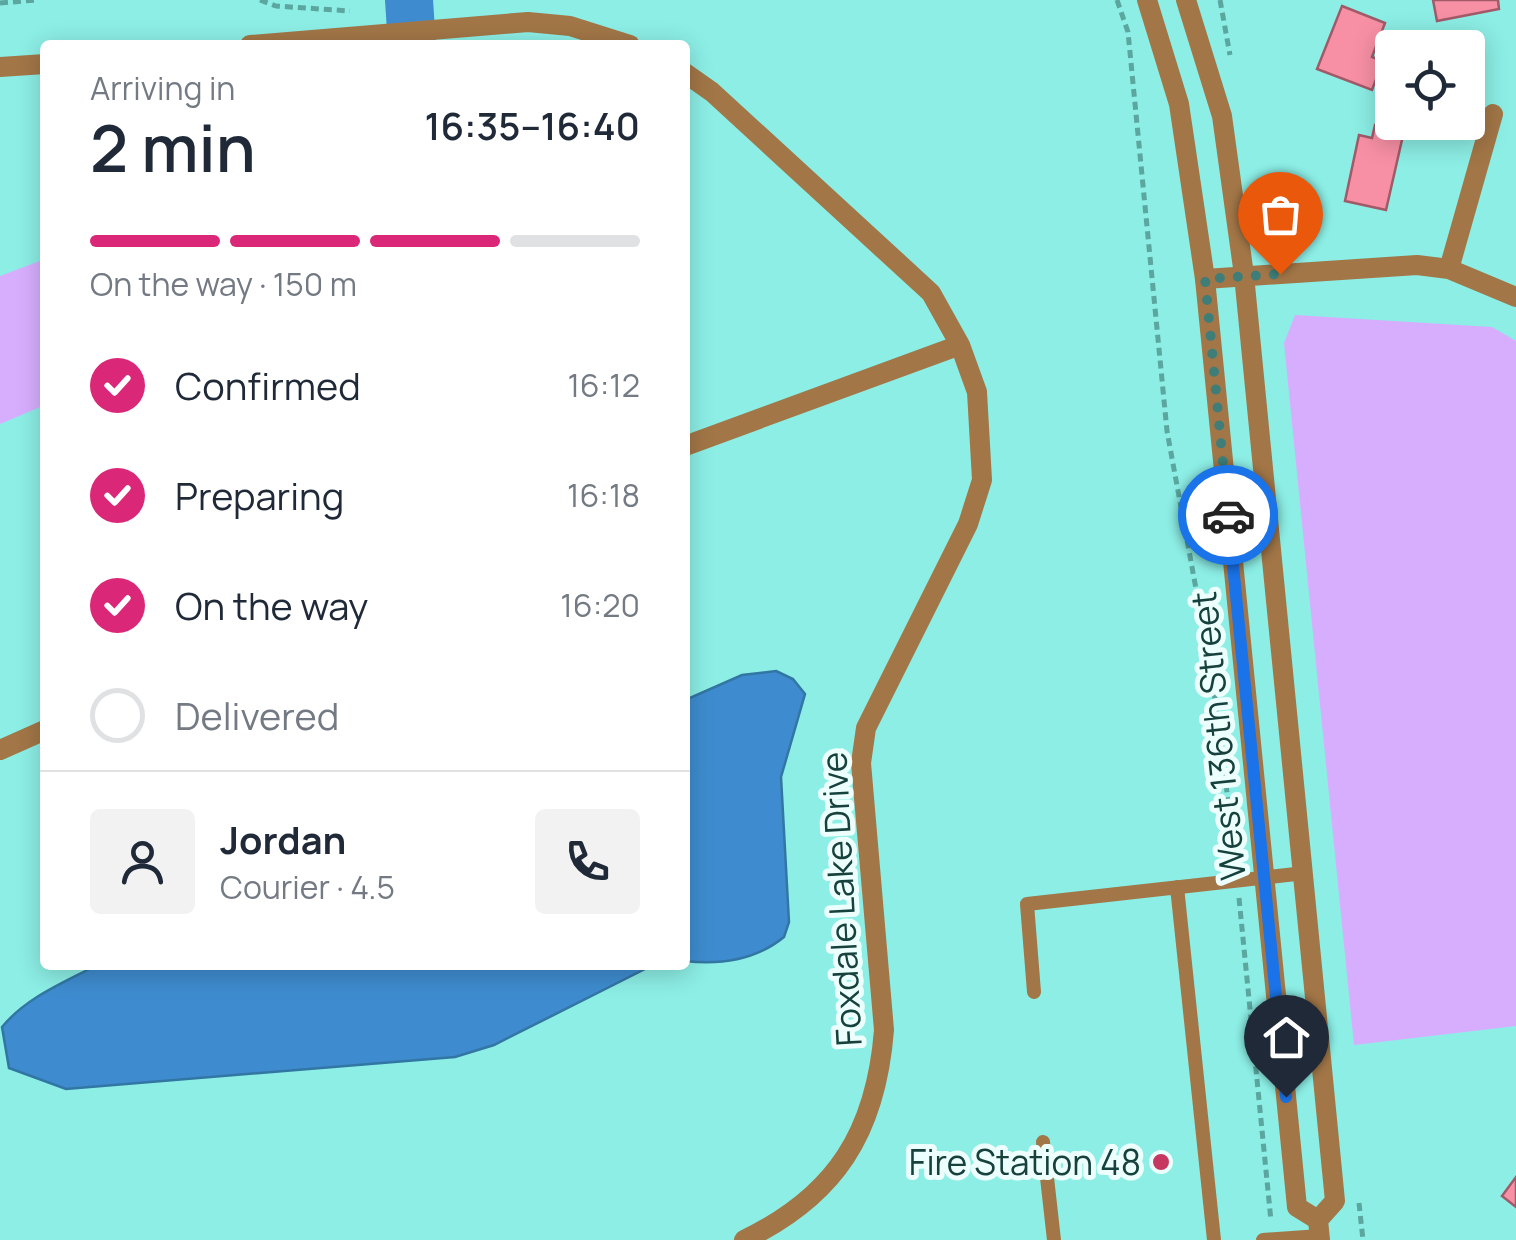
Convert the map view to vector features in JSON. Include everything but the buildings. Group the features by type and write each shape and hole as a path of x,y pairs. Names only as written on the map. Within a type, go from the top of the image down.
{"street":[{"name":"West 136th Street","path":"1147,0 1179,104 1205,279 1297,1207 1320,1232 1334,1201 1304,873 1277,646 1244,275 1222,116 1186,0"},
{"path":"301,40 528,22 570,26 614,40"},
{"path":"0,68 40,64"},
{"name":"Foxdale Lake Drive","path":"690,77 712,92 931,292 960,345 977,392 982,480 968,524 878,697 866,728 860,764 884,1030 880,1072 865,1120 840,1168 809,1202 744,1240"},
{"path":"1449,269 1492,114"},
{"path":"1205,279 1388,264 1449,269 1516,297"},
{"path":"690,444 960,345"},
{"path":"0,750 40,732"}],"lane":[{"path":"1034,992 1026,904 1304,873"},
{"path":"1178,887 1214,1240"},
{"path":"1043,1142 1054,1240"},
{"path":"1263,1240 1320,1232"}],"path":[{"path":"0,3 36,0"},
{"path":"260,0 276,6 356,11"},
{"path":"1117,0 1128,32 1168,431 1212,676 1237,881 1272,1240"}],"shaded area":[{"path":"40,261 40,407 0,424 0,276"},
{"path":"1295,315 1492,327 1516,341 1516,1026 1354,1045 1284,343"}],"water":[{"path":"776,671 793,679 805,694 781,777 789,922 784,937 750,956 690,961 690,698 742,675"},
{"path":"88,970 643,970 494,1045 455,1057 66,1089 9,1068 2,1027 34,999"}],"waterway":[{"path":"409,0 412,40"}],"way so far":[{"path":"1228,515 1205,279 1280,274"}],"place":[{"name":"Fire Station 48","path":"1161,1162"}],"route":[{"path":"1228,515 1286,1097"}]}
